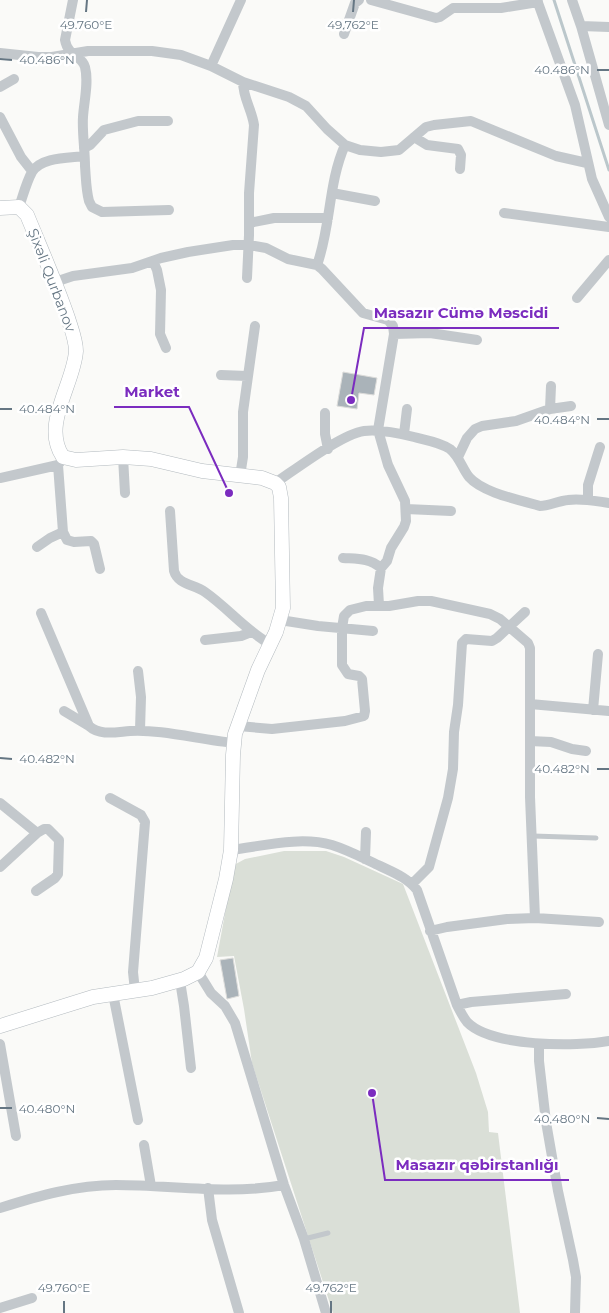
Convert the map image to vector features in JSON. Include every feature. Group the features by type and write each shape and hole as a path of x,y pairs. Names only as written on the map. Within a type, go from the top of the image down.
{"street":[{"path":"74,0 66,47 71,54 85,65 84,152 87,194 92,207 102,212 169,210"},
{"path":"211,66 241,0"},
{"path":"344,34 355,4 359,0"},
{"path":"371,0 436,18 453,8 500,8 538,1 575,105 592,179 609,217"},
{"path":"572,0 605,101 609,125"},
{"path":"581,26 609,27"},
{"path":"0,53 38,57 88,51 152,51 181,55 211,66 243,82 289,97 306,106 327,130 345,145 370,152 398,150 426,127 470,121 556,156 587,163"},
{"path":"0,88 14,79"},
{"path":"243,82 245,97 254,125 249,193 247,278"},
{"path":"0,117 21,157 32,171"},
{"path":"0,208 19,207 32,171 39,165 50,160 84,152 104,130 126,126 138,121 168,121"},
{"path":"414,137 427,144 458,148 461,155 460,169"},
{"path":"316,266 320,256 338,165 345,145"},
{"path":"332,192 375,201"},
{"name":"Şixəli Qurbanov","path":"19,207 27,215 55,282 76,344 56,426 61,461 63,532"},
{"path":"504,213 609,227"},
{"path":"249,223 274,218 328,218"},
{"path":"55,282 74,276 132,268 188,252 233,245 249,245 266,248 288,259 316,266 335,281 363,313 388,320 393,326 394,334 378,430 388,465 403,493 406,509 404,528 391,548 387,561 380,568 378,606"},
{"path":"577,298 609,260"},
{"path":"153,261 161,290 160,334 166,348"},
{"path":"240,476 243,457 243,412 255,326"},
{"path":"394,334 438,334 477,340"},
{"path":"221,375 247,376"},
{"path":"550,409 551,386"},
{"path":"458,457 467,438 475,429 482,426 516,421 550,409 571,406"},
{"path":"404,434 407,409"},
{"path":"325,413 325,441 328,448"},
{"path":"275,482 328,448 354,434 378,430 404,434 445,446 458,457 470,478 499,494 540,506 564,500 609,502"},
{"path":"588,500 588,484 600,447"},
{"path":"123,457 125,493"},
{"path":"0,478 61,461 123,457 151,459 202,471 262,478 275,482 279,487 281,498 283,593 280,620 258,670 238,726 234,743 231,850 210,950 198,972 180,981 71,1002 0,1026"},
{"path":"406,509 451,511"},
{"path":"170,511 176,577 180,581 204,591 251,632 270,644"},
{"path":"37,547 63,532 67,540 74,542 91,541 94,544 100,569"},
{"path":"343,558 366,559 380,568"},
{"path":"238,726 272,729 346,721 364,716 362,680 359,676 348,674 342,666 342,628 344,616 350,610 366,606 389,606 418,600 490,614 510,627 528,643 530,648 530,797 535,918"},
{"path":"412,884 429,867 448,798 453,770 454,732 458,705 462,643 466,639 492,641 525,612"},
{"path":"41,613 89,726"},
{"path":"280,620 373,631"},
{"path":"205,640 241,636 251,632"},
{"path":"593,710 598,654"},
{"path":"138,671 141,697 140,730"},
{"path":"530,704 609,711"},
{"path":"64,712 94,730 103,732 140,730 234,743"},
{"path":"530,741 551,742 572,749 586,750"},
{"path":"110,798 141,815 145,822 133,972 135,991"},
{"path":"0,803 37,833"},
{"path":"0,868 37,833 48,829 58,840 60,852 58,874 36,891"},
{"path":"364,859 366,832"},
{"path":"231,850 279,844 318,843 332,845 396,873 412,884 416,890 457,1005 467,1022 475,1028 495,1036 539,1044 583,1044 609,1041"},
{"path":"430,931 447,926 507,919 535,918 599,922"},
{"path":"198,972 211,993 225,1006 235,1023 284,1185 304,1239 326,1313"},
{"path":"180,981 191,1068"},
{"path":"113,994 138,1120"},
{"path":"457,1005 471,1002 566,994"},
{"path":"0,1044 16,1136"},
{"path":"539,1044 539,1061 546,1122 558,1191 574,1260 576,1277 575,1313"},
{"path":"144,1145 151,1186"},
{"path":"0,1208 61,1191 90,1186 256,1189 284,1185"},
{"path":"208,1188 212,1220 239,1313"},
{"path":"0,1308 32,1298"}],"lane":[{"path":"532,836 596,838"},
{"path":"304,1239 328,1233"}],"shaded area":[{"path":"284,851 326,851 344,857 403,884 476,1073 488,1112 489,1132 498,1133 520,1313 333,1313 252,1063 234,956 217,957 234,865 245,859"}],"building":[{"path":"343,372 377,378 374,395 359,393 357,409 337,406"},
{"path":"233,958 239,996 227,999 220,960"}],"waterway":[{"path":"554,0 609,170"}],"place":[{"name":"Masazır Cümə Məscidi","path":"351,400"},
{"name":"Market","path":"229,493"},
{"name":"Masazır qəbirstanlığı","path":"372,1093"}]}
